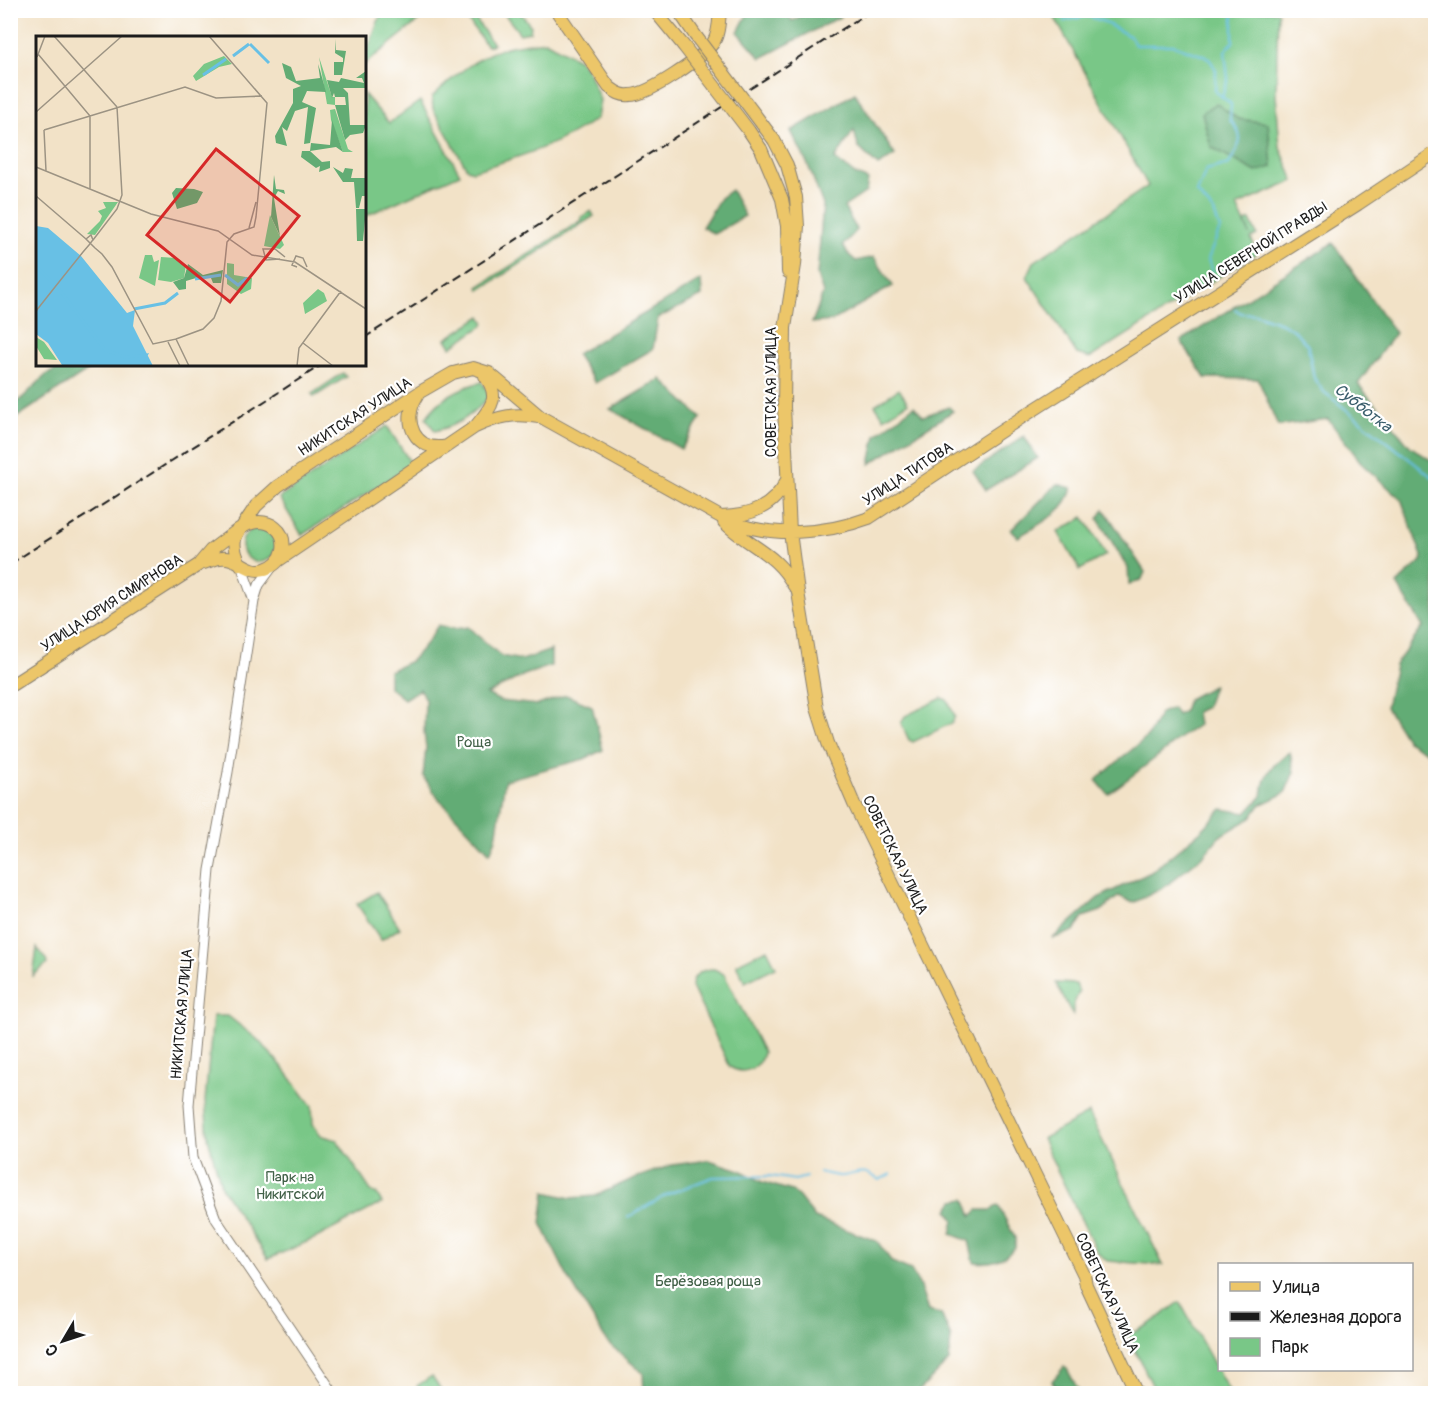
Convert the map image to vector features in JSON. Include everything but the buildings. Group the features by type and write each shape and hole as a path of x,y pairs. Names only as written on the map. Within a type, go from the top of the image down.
{"main road":[{"path":"556,10 609,87 620,95 632,96 659,85 708,48 717,34 720,11"},
{"path":"654,10 749,131 761,150 782,199 787,226 790,288"},
{"path":"678,10 774,140 787,165 796,197 798,226 795,265 790,288"},
{"name":"УЛИЦА СЕВЕРНОЙ ПРАВДЫ","path":"1082,378 1358,204 1436,152"},
{"name":"СОВЕТСКАЯ УЛИЦА","path":"790,288 785,328 783,407 790,531 817,708 838,770 1084,1275 1086,1285 1137,1394"},
{"name":"НИКИТСКАЯ УЛИЦА","path":"200,564 211,550 241,528 256,506 278,486 420,392 453,373 465,369 478,369"},
{"path":"478,369 489,373 541,417"},
{"path":"476,427 495,398 490,383 478,369"},
{"name":"УЛИЦА ТИТОВА","path":"541,417 719,517 762,531 790,531 855,524 869,518 1082,378"},
{"path":"420,392 412,403 409,414 415,435 431,447 448,445"},
{"path":"200,564 217,558 230,559 248,569 257,571 267,568 476,427 497,417 511,414 541,417"},
{"path":"719,517 743,515 760,510 780,493 787,480"},
{"path":"719,517 736,534 774,558 787,573 798,592"},
{"path":"241,564 234,547 236,538 241,528 259,521 276,528 283,544 283,553 277,562"},
{"name":"УЛИЦА ЮРИЯ СМИРНОВА","path":"10,686 200,564"}],"street":[{"path":"254,601 259,585 277,562"},
{"path":"241,564 254,601"},
{"name":"НИКИТСКАЯ УЛИЦА","path":"254,601 228,772 210,870 189,1105 193,1158 216,1219 334,1394"}],"green space":[{"path":"382,11 431,11 366,63 366,54"},
{"path":"461,11 470,11 493,44 487,46"},
{"path":"502,11 519,11 531,26 530,32 520,34"},
{"path":"749,11 786,11 792,21 810,11 837,11 840,17 761,58 738,32"},
{"path":"1051,11 1278,11 1276,94 1280,147 1294,181 1237,206 1250,235 1245,222 1250,220 1257,235 1251,238 1257,253 1090,358 1077,354 1027,277 1034,262 1148,186"},
{"path":"545,41 580,60 588,71 600,100 597,118 568,136 538,150 473,171 467,169 433,109 432,97 457,74 486,55 507,47"},
{"path":"855,93 895,155 878,166 858,147 854,130 835,159 855,174 868,180 866,192 844,207 857,230 843,245 856,261 874,257 893,286 832,321 812,323 823,293 817,275 823,205 808,165 791,131"},
{"path":"366,96 389,123 420,101 460,174 366,216"},
{"path":"1216,103 1238,119 1268,123 1272,167 1256,172 1211,147 1202,113"},
{"path":"731,190 745,216 714,234 702,227 720,198"},
{"path":"591,211 594,216 480,290 478,287 582,220 581,217"},
{"path":"1333,243 1395,333 1358,384 1410,446 1435,463 1435,757 1407,741 1386,707 1395,665 1423,627 1397,584 1423,559 1401,499 1363,465 1328,419 1278,426 1258,379 1205,378 1181,341"},
{"path":"701,280 702,296 658,318 653,349 595,383 576,354"},
{"path":"481,316 484,325 451,347 446,339"},
{"path":"62,366 97,366 11,421 11,406 46,375"},
{"path":"343,373 346,377 314,397 312,394"},
{"path":"661,379 701,418 681,449 610,409"},
{"path":"482,382 490,396 459,422 435,431 426,418 437,405 457,391"},
{"path":"899,389 908,403 884,418 875,405"},
{"path":"914,406 923,416 949,407 953,411 870,464 876,435"},
{"path":"387,426 412,465 302,535 279,498"},
{"path":"1024,436 1038,458 986,490 973,471"},
{"path":"1057,484 1072,488 1064,504 1051,517 1018,537 1011,530"},
{"path":"1104,509 1145,572 1141,581 1129,584 1128,568 1098,519"},
{"path":"1084,517 1106,555 1080,570 1058,532"},
{"path":"259,528 271,533 276,545 271,557 259,562 247,557 242,545 247,533"},
{"name":"Роща","path":"438,625 454,629 468,627 501,656 522,660 551,650 551,666 524,675 487,694 500,701 538,705 566,695 592,706 603,750 584,759 505,780 496,839 490,853 438,798 423,776 426,747 425,700 420,689 404,699 389,687 389,671 411,661"},
{"path":"1213,686 1206,707 1196,712 1198,725 1108,794 1096,780 1148,736 1160,713 1173,708 1177,715 1184,711 1188,699"},
{"path":"942,698 947,700 955,716 952,723 913,742 909,740 901,723 905,716"},
{"path":"1290,752 1294,772 1285,793 1260,805 1251,818 1219,837 1204,855 1163,888 1133,903 1119,896 1101,911 1083,917 1074,931 1052,939 1098,898 1151,872 1202,830 1222,809 1246,813 1262,796 1270,770"},
{"path":"377,892 400,928 381,940 357,904"},
{"path":"37,948 47,964 33,976"},
{"path":"767,949 776,967 745,982 736,964"},
{"path":"714,969 724,974 763,1052 762,1058 751,1069 741,1071 730,1067 692,987 692,982 698,973"},
{"path":"1056,983 1076,984 1079,992 1073,1006 1073,1016"},
{"name":"Парк на Никитской","path":"213,1016 228,1016 257,1039 281,1065 312,1106 313,1124 320,1135 337,1140 371,1191 377,1194 382,1203 318,1237 268,1259 222,1189 208,1138 205,1101"},
{"path":"1089,1113 1163,1265 1107,1261 1097,1252 1042,1139"},
{"name":"Берёзовая роща","path":"709,1160 740,1170 762,1182 792,1191 815,1218 877,1241 892,1262 911,1270 919,1284 928,1311 941,1314 951,1337 949,1361 917,1393 644,1393 643,1373 607,1342 566,1274 541,1223 545,1192 571,1198 595,1196 672,1165"},
{"path":"965,1199 972,1216 978,1210 991,1210 998,1205 1015,1238 1015,1248 1006,1256 996,1261 974,1262 969,1241 951,1234 954,1220 948,1210 954,1201"},
{"path":"1180,1302 1230,1393 1156,1393 1128,1335 1148,1325"},
{"path":"1064,1367 1080,1393 1067,1393 1064,1387 1055,1386 1052,1381"},
{"path":"432,1376 443,1393 423,1393 417,1386"}],"waterway":[{"path":"1222,97 1228,79 1225,51 1233,42 1233,10"},
{"name":"Субботка","path":"1064,21 1087,16 1102,21 1131,37 1135,45 1174,45 1209,58 1216,70 1215,91 1231,104 1230,120 1240,137 1240,142 1229,164 1206,170 1197,193 1214,212 1220,229 1208,259 1212,272"},
{"name":"Субботка","path":"1235,309 1241,313 1256,314 1284,324 1296,332 1308,346 1314,378 1324,392 1436,480"},
{"path":"819,1172 840,1176 865,1173 879,1180 891,1174"},
{"path":"628,1217 668,1194 713,1177 770,1176 795,1180 806,1177"}],"railway":[{"path":"366,337 872,10"},
{"path":"10,564 320,366"}]}
